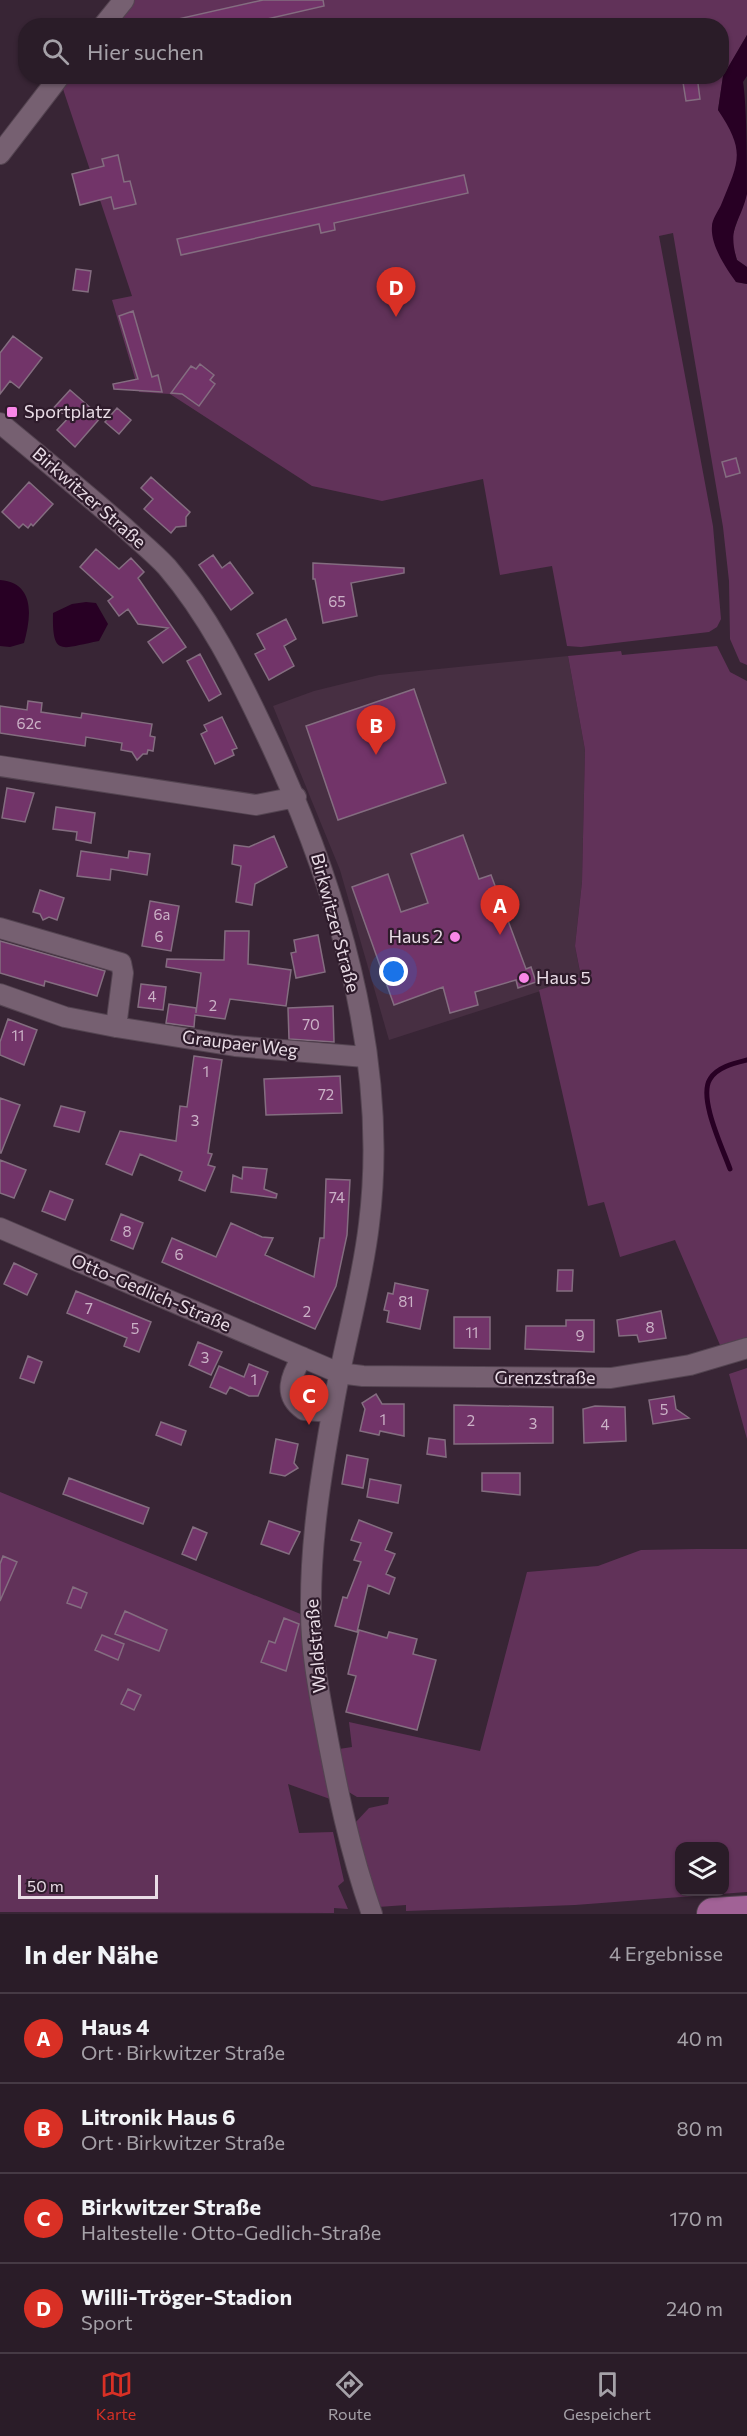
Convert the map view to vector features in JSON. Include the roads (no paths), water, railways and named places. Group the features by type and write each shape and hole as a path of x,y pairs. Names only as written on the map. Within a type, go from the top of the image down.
{"highway":[{"path":"713,1914 747,1912"}],"street":[{"path":"109,18 124,0"},
{"path":"0,154 54,84"},
{"name":"Birkwitzer Straße","path":"0,423 93,500 164,563 205,619 236,671 296,796 328,883 352,971 372,1119 369,1225 339,1373"},
{"path":"0,766 256,805 296,796"},
{"path":"0,928 120,963 123,973 116,1027"},
{"name":"Graupaer Weg","path":"0,994 65,1017 116,1027 235,1046 365,1057"},
{"name":"Otto-Gedlich-Straße","path":"0,1228 339,1373"},
{"name":"Grenzstraße","path":"339,1373 375,1376 610,1378 690,1365 747,1348"},
{"path":"302,1357 291,1377 292,1398 304,1410 332,1412"},
{"name":"Waldstraße","path":"339,1373 312,1575 313,1650 339,1802 356,1868 372,1914"}],"waterway":[{"path":"730,1169 709,1111 707,1088 710,1079 717,1071 747,1060"}],"place":[{"name":"Willi-Tröger-Stadion","path":"396,317"},
{"name":"Sportplatz","path":"12,412"},
{"name":"Litronik Haus 6","path":"376,755"},
{"name":"Haus 4","path":"500,935"},
{"name":"Haus 2","path":"455,937"},
{"name":"Haus 5","path":"524,978"},
{"name":"Birkwitzer Straße","path":"309,1425"}]}
